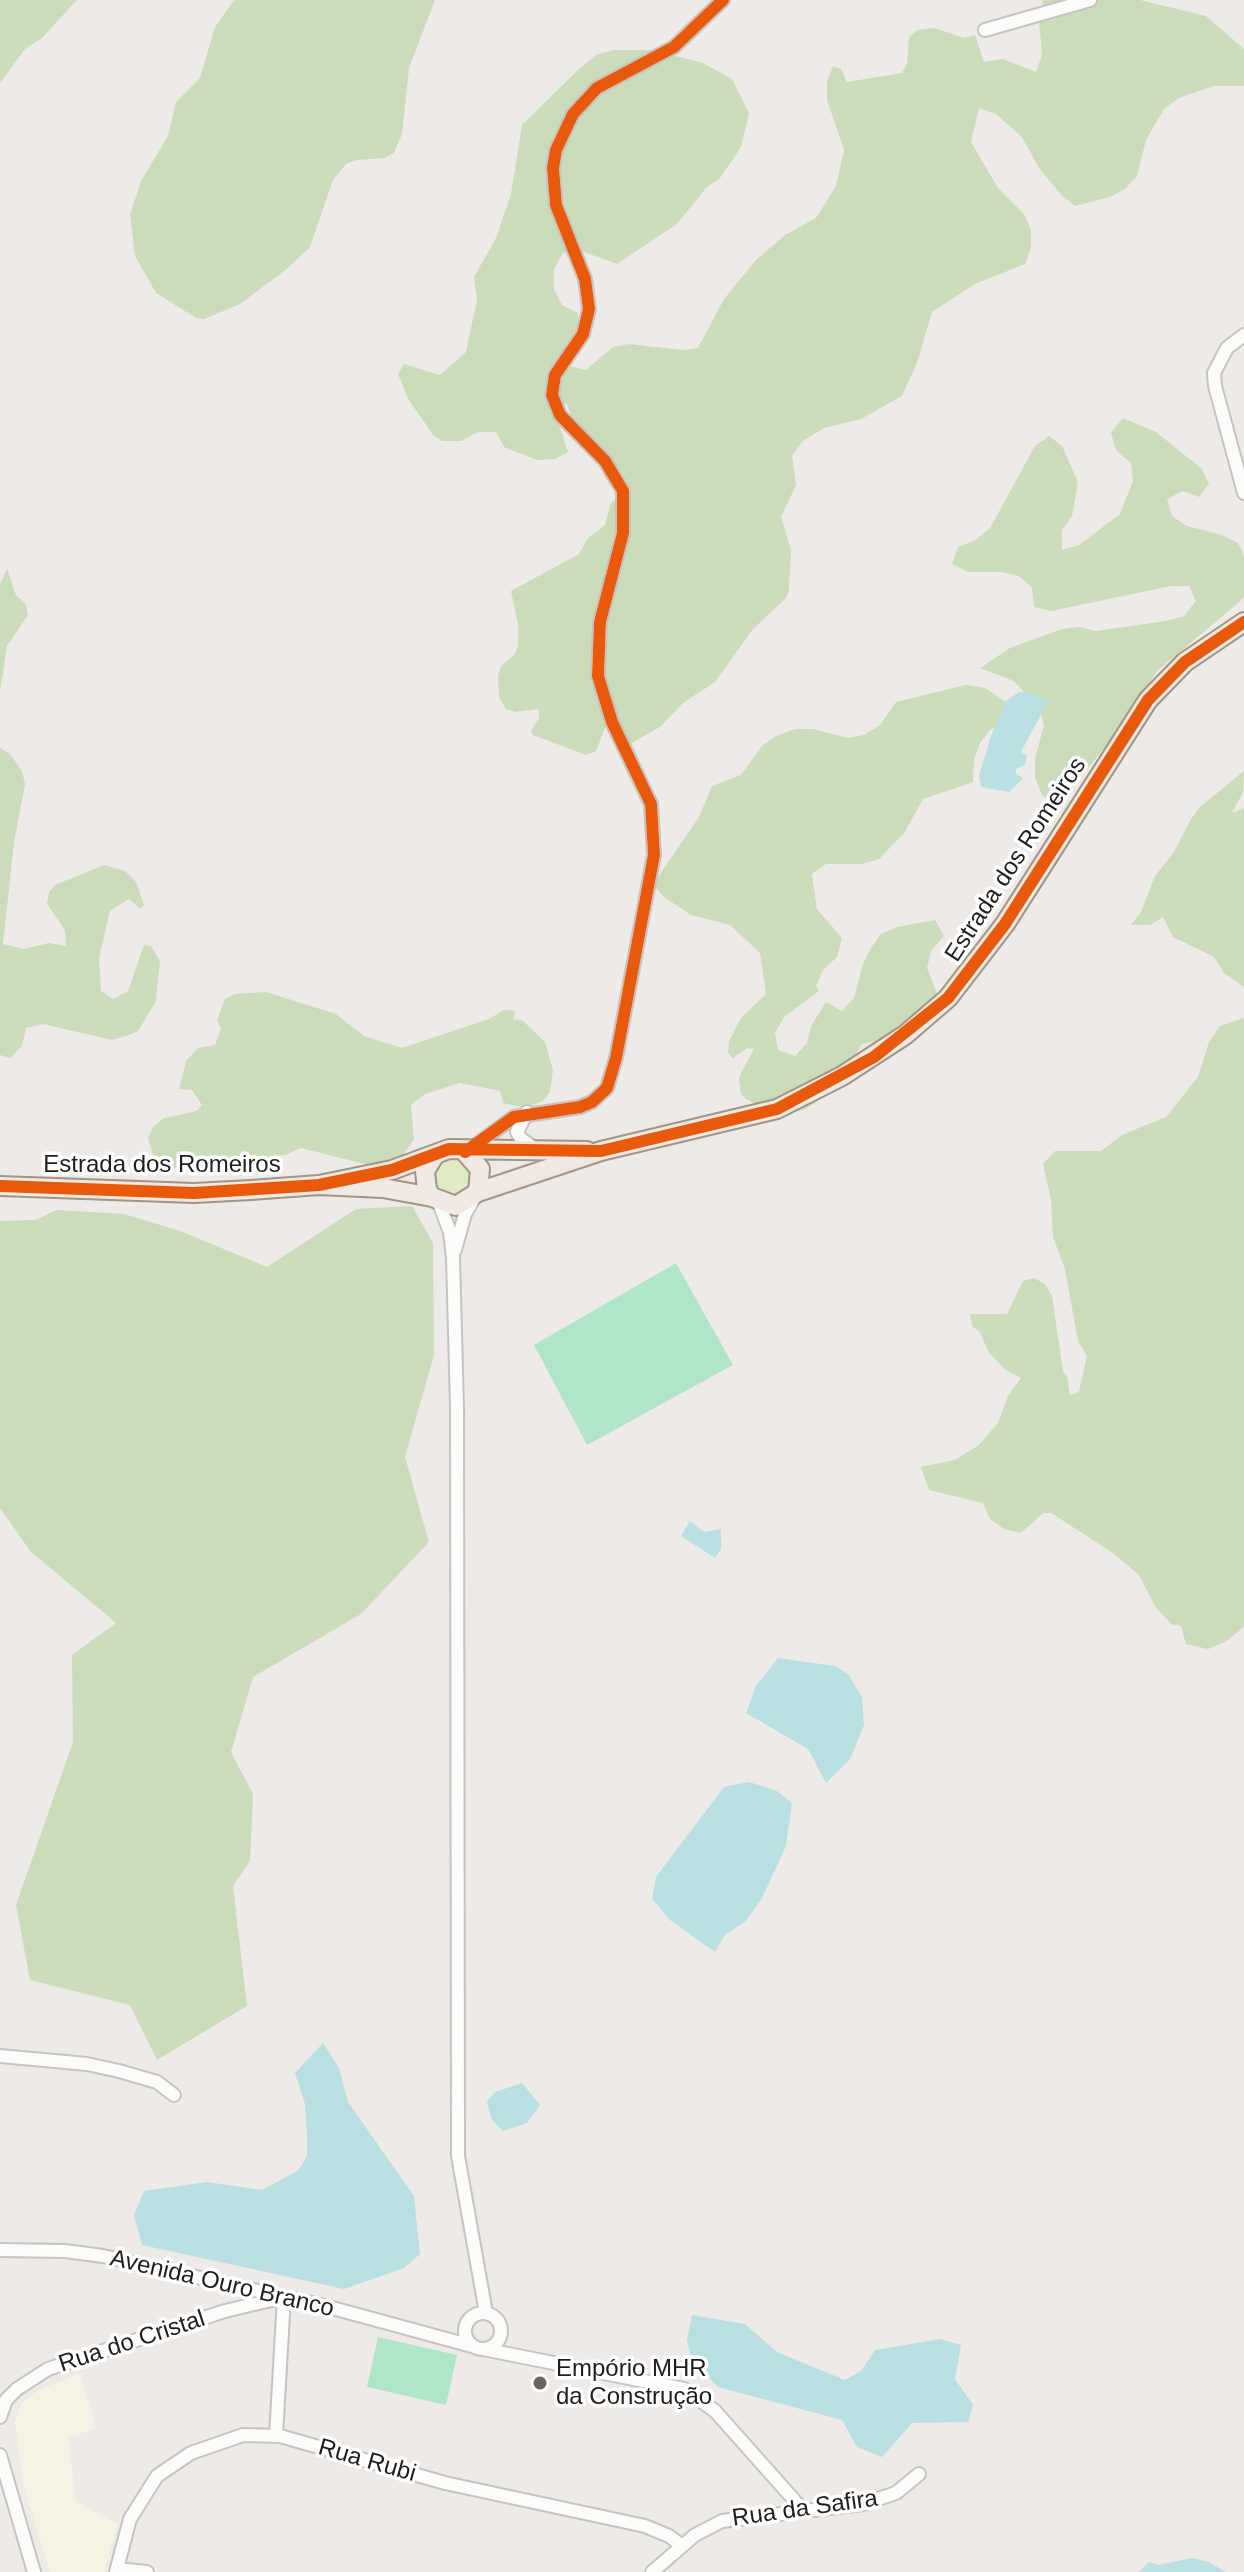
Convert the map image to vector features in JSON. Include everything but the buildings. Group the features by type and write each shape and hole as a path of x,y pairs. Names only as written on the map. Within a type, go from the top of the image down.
{"main road":[{"name":"Estrada dos Romeiros","path":"0,1186 194,1193 319,1185 383,1188 456,1206 478,1192 601,1151 777,1109 842,1076 905,1035 948,998 979,962 1148,700 1185,662 1244,622"},
{"name":"Estrada dos Romeiros","path":"319,1185 392,1170 449,1149 465,1152 601,1151"},
{"path":"465,1152 480,1169 478,1192"},
{"path":"434,1156 425,1171 427,1190 435,1200"}],"street":[{"path":"465,1152 507,1120 527,1112 580,1107 592,1102 607,1088 616,1058 655,838 645,786 612,722 598,676 600,622 623,533 623,491 605,461 560,415 552,395 555,375 583,334 589,309 585,279 556,205 553,168 556,150 573,114 597,88 674,47 723,0"},
{"path":"985,30 1090,0"},
{"path":"1244,335 1227,348 1214,373 1244,493"},
{"path":"527,1112 517,1132 521,1139 538,1150"},
{"path":"453,1257 465,1214 478,1192"},
{"path":"435,1200 450,1232 453,1257 457,1407 458,2156 486,2313"},
{"path":"0,2056 87,2064 119,2071 157,2082 174,2095"},
{"name":"Avenida Ouro Branco","path":"0,2250 65,2251 103,2256 284,2297 515,2357 665,2383 692,2393 715,2411 803,2510"},
{"path":"276,2436 284,2297"},
{"name":"Rua do Cristal","path":"0,2417 6,2400 48,2369 225,2311 284,2297"},
{"path":"441,2338 458,2333 467,2322 474,2315 486,2313 499,2322 501,2332 497,2342 478,2348 465,2336 467,2322"},
{"name":"Avenida Ouro Branco","path":"497,2342 515,2357"},
{"name":"Rua Rubi","path":"117,2570 130,2519 157,2476 191,2453 243,2435 276,2436 445,2483 645,2526 669,2536 682,2546"},
{"path":"0,2455 34,2572"},
{"name":"Rua da Safira","path":"652,2572 682,2546 722,2521 879,2500 903,2489 919,2474"},
{"path":"117,2570 147,2572"}],"shaded area":[{"path":"80,2373 96,2428 69,2438 75,2501 118,2524 104,2572 50,2572 23,2484 15,2422 22,2403 37,2391"}],"green space":[{"path":"0,0 77,0 42,38 25,49 0,83"},
{"path":"234,0 435,0 409,68 402,134 394,153 385,158 356,160 346,164 333,180 310,247 240,304 204,319 196,318 156,293 135,256 130,215 141,181 168,136 176,102 200,78 215,27"},
{"path":"1043,0 1140,0 1206,16 1244,49 1244,86 1214,86 1179,98 1165,108 1155,124 1146,140 1137,176 1125,189 1110,197 1075,206 1062,196 1039,168 1022,137 996,114 979,108 971,142 998,188 1024,214 1031,230 1031,248 1025,264 975,284 932,312 917,363 902,396 861,419 824,428 803,441 792,456 796,485 781,517 791,550 789,590 786,598 753,629 715,682 683,703 660,727 628,745 606,725 596,751 586,755 533,735 531,731 539,718 539,709 516,712 506,709 499,697 501,666 515,654 518,646 518,624 511,591 579,554 588,538 605,525 611,503 625,494 576,426 566,403 560,409 558,421 568,452 555,459 537,460 504,447 496,432 478,432 461,441 442,441 434,436 408,399 398,374 404,364 440,375 466,352 477,300 474,277 496,238 511,194 522,125 579,69 596,55 613,50 651,50 703,63 732,79 749,113 741,147 720,178 706,188 677,224 617,264 579,250 563,253 554,269 554,289 562,305 578,313 578,332 569,366 586,370 613,347 629,344 682,350 698,348 724,299 756,260 785,235 816,218 836,186 844,150 827,100 827,82 833,66 841,69 847,82 902,73 907,64 909,37 918,30 935,28 964,38 975,35 984,62 1003,59 1036,72 1042,55 1039,21"},
{"path":"1123,418 1156,432 1202,469 1209,484 1199,497 1183,491 1167,499 1172,516 1187,526 1222,535 1238,543 1244,556 1244,598 1157,671 1116,733 1058,806 1042,795 1035,777 1035,759 1044,725 1039,708 1014,681 980,668 1010,648 1062,629 1079,627 1096,631 1166,621 1184,616 1196,601 1189,586 1171,586 1051,611 1034,607 1032,588 1019,576 1002,572 968,572 952,564 958,547 976,540 990,528 1035,446 1049,436 1062,446 1078,482 1072,516 1062,530 1062,550 1079,545 1120,514 1133,481 1131,463 1116,450 1111,433"},
{"path":"7,569 16,595 26,604 28,615 7,646 0,692 0,584"},
{"path":"966,685 985,688 1015,708 1006,722 990,730 980,743 974,760 973,782 923,799 904,833 879,859 862,864 826,864 812,874 817,909 842,938 837,957 823,970 816,986 819,991 784,1017 775,1033 778,1050 795,1056 807,1043 811,1026 826,1002 842,1011 854,998 863,964 871,948 881,934 897,927 935,920 944,936 931,951 927,968 937,994 894,1037 862,1044 848,1067 819,1100 806,1109 790,1112 766,1109 746,1099 741,1094 739,1077 754,1049 747,1048 733,1058 728,1053 729,1041 741,1018 766,994 760,953 730,925 691,915 664,897 655,887 656,880 699,817 712,786 741,775 762,746 776,736 795,729 813,729 848,738 864,735 880,725 896,702"},
{"path":"0,748 10,754 22,771 25,784 14,842 3,944 23,949 49,943 66,946 65,930 47,904 49,892 55,885 104,865 125,871 136,882 144,905 140,909 129,899 110,911 99,958 101,991 113,999 128,991 144,945 151,946 160,961 156,1001 138,1031 112,1040 43,1024 26,1028 22,1046 10,1058 0,1055"},
{"path":"1244,771 1243,792 1232,813 1244,808 1244,987 1224,973 1214,957 1173,937 1163,917 1150,925 1131,925 1141,912 1155,876 1174,852 1191,819 1201,806"},
{"path":"266,992 336,1014 364,1036 402,1048 489,1019 504,1010 515,1011 513,1019 523,1021 545,1042 553,1070 550,1092 543,1101 526,1108 503,1103 500,1091 460,1083 425,1094 411,1105 414,1139 403,1155 387,1164 369,1165 301,1148 285,1155 248,1158 233,1165 157,1169 148,1138 153,1127 164,1118 197,1111 202,1105 192,1090 179,1089 186,1061 198,1048 215,1045 221,1029 217,1020 225,999 235,994"},
{"path":"1244,1018 1244,1627 1225,1642 1208,1649 1186,1644 1181,1626 1171,1624 1155,1606 1139,1575 1113,1553 1051,1513 1043,1513 1021,1533 1004,1529 990,1519 983,1503 929,1490 921,1467 955,1460 979,1445 998,1423 1008,1396 1021,1378 1004,1369 988,1351 980,1332 972,1326 970,1314 1007,1314 1023,1281 1034,1278 1045,1284 1052,1296 1063,1372 1067,1376 1070,1395 1079,1392 1087,1356 1078,1341 1065,1269 1053,1237 1051,1200 1043,1164 1055,1151 1101,1151 1122,1135 1166,1117 1198,1077 1209,1042 1220,1026"},
{"path":"453,1157 471,1161 473,1186 455,1196 435,1193 428,1173 442,1160"},
{"path":"412,1206 433,1243 434,1355 405,1457 429,1542 361,1614 253,1677 231,1752 253,1794 250,1861 233,1886 247,2006 157,2060 130,2005 30,1980 16,1905 73,1742 72,1655 116,1623 31,1552 0,1508 0,1221 35,1220 57,1210 124,1214 180,1231 267,1267 356,1209"},
{"path":"676,1263 733,1365 587,1445 534,1345"},
{"path":"378,2337 457,2355 446,2405 367,2387"}],"water":[{"path":"1019,692 1032,693 1048,701 1021,752 1027,755 1025,765 1016,769 1016,774 1023,778 1009,792 981,787 979,776 991,736 1006,701"},
{"path":"690,1521 704,1532 721,1529 721,1549 715,1558 681,1536"},
{"path":"778,1658 835,1666 848,1674 862,1697 864,1725 850,1759 826,1783 808,1749 746,1713 756,1686"},
{"path":"749,1782 777,1791 792,1803 786,1846 762,1898 746,1921 725,1935 715,1952 670,1920 652,1899 656,1877 724,1787"},
{"path":"323,2043 339,2068 348,2102 414,2196 420,2254 404,2268 344,2289 142,2245 134,2215 144,2191 207,2182 262,2190 299,2170 307,2156 307,2136 305,2104 295,2073"},
{"path":"522,2083 540,2105 527,2123 503,2131 492,2120 487,2102 495,2092"},
{"path":"692,2315 745,2324 777,2352 845,2380 861,2371 875,2350 940,2339 961,2345 955,2379 973,2405 968,2422 912,2423 882,2457 857,2447 842,2420 718,2387 692,2361 687,2340"},
{"path":"1192,2558 1209,2562 1225,2572 1139,2572 1149,2562 1158,2565"}],"cycle path":[{"path":"465,1152 514,1117 580,1107 592,1102 607,1088 616,1058 654,855 651,804 612,722 598,676 600,622 623,533 623,491 605,461 560,415 552,395 555,375 583,334 589,309 585,279 556,205 553,168 556,150 573,114 597,88 674,47 723,0"},
{"path":"0,1186 194,1193 319,1185 392,1170 449,1149 601,1151 777,1109 874,1057 948,998 1005,924 1148,700 1185,662 1244,622"}],"place":[{"name":"Empório MHR da Construção","path":"540,2383"}]}
